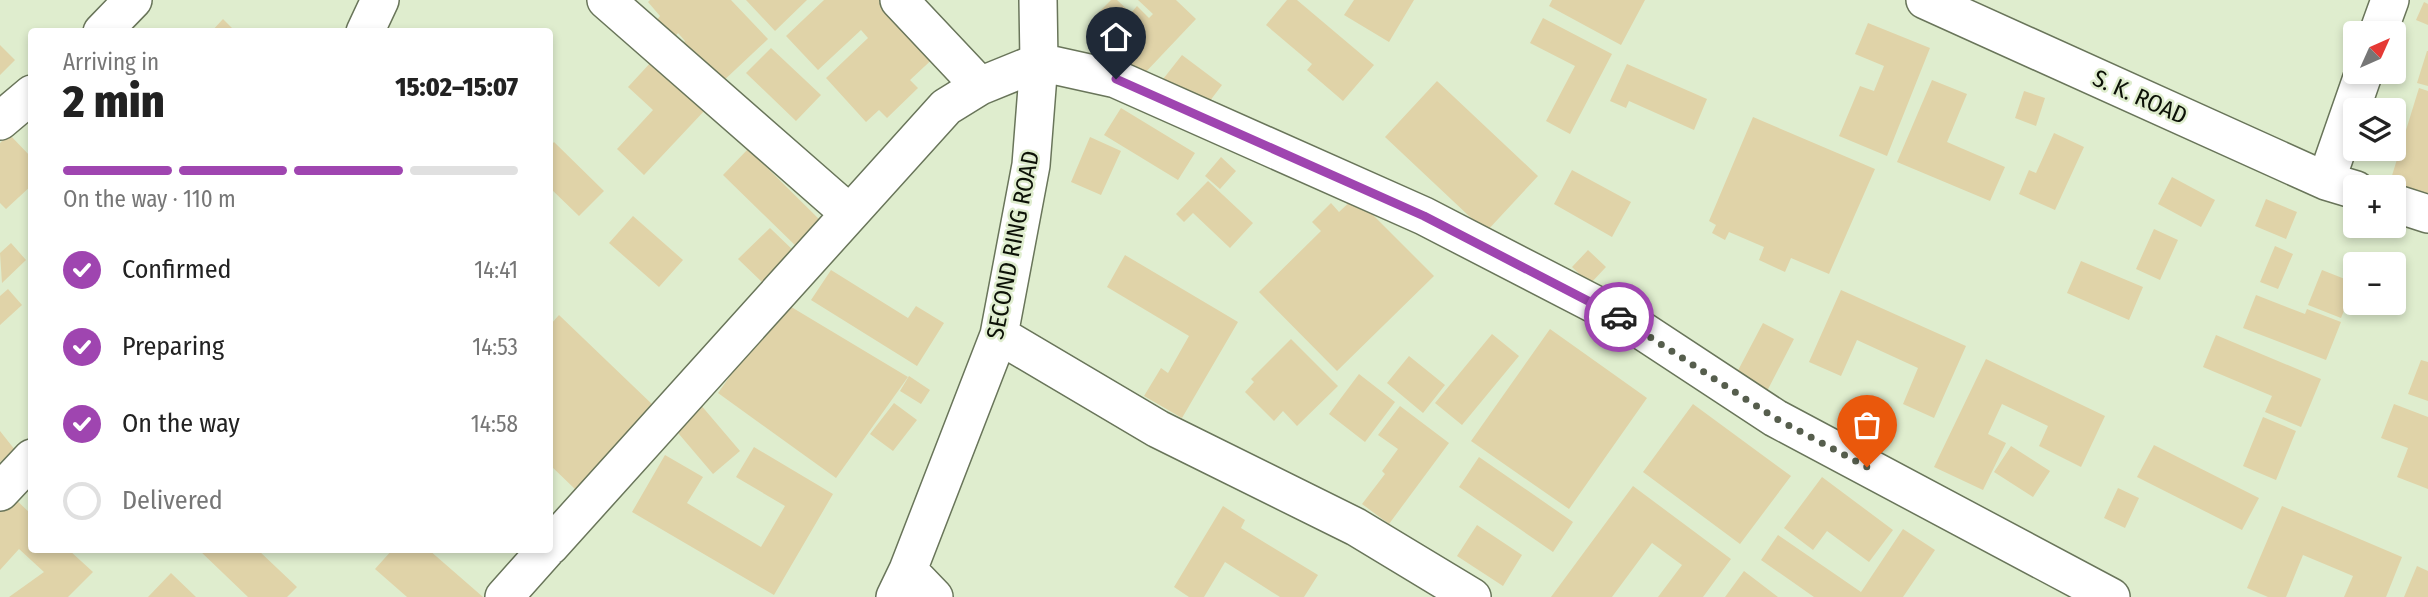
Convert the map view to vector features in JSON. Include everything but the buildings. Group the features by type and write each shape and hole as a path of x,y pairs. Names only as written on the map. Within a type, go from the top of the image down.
{"street":[{"path":"106,28 133,0"},
{"path":"367,28 380,0"},
{"path":"606,0 849,213"},
{"path":"899,0 980,86"},
{"name":"SECOND RING ROAD","path":"902,583 999,335 1031,164 1039,61 1038,0"},
{"name":"S. K. ROAD","path":"1925,0 2341,186"},
{"path":"2382,21 2390,0"},
{"path":"553,542 946,107 980,86 1039,61 1116,79 1424,216 1629,322 1775,418 2111,597"},
{"path":"2341,186 2362,84"},
{"path":"0,121 28,97"},
{"path":"2406,207 2428,214"},
{"path":"999,335 1158,429 1356,527 1472,597"},
{"path":"0,492 28,462"},
{"path":"504,597 544,553"},
{"path":"902,583 934,597"}],"way so far":[{"path":"1619,317 1775,418 1867,467"}],"route":[{"path":"1116,79 1424,216 1619,317"}]}
